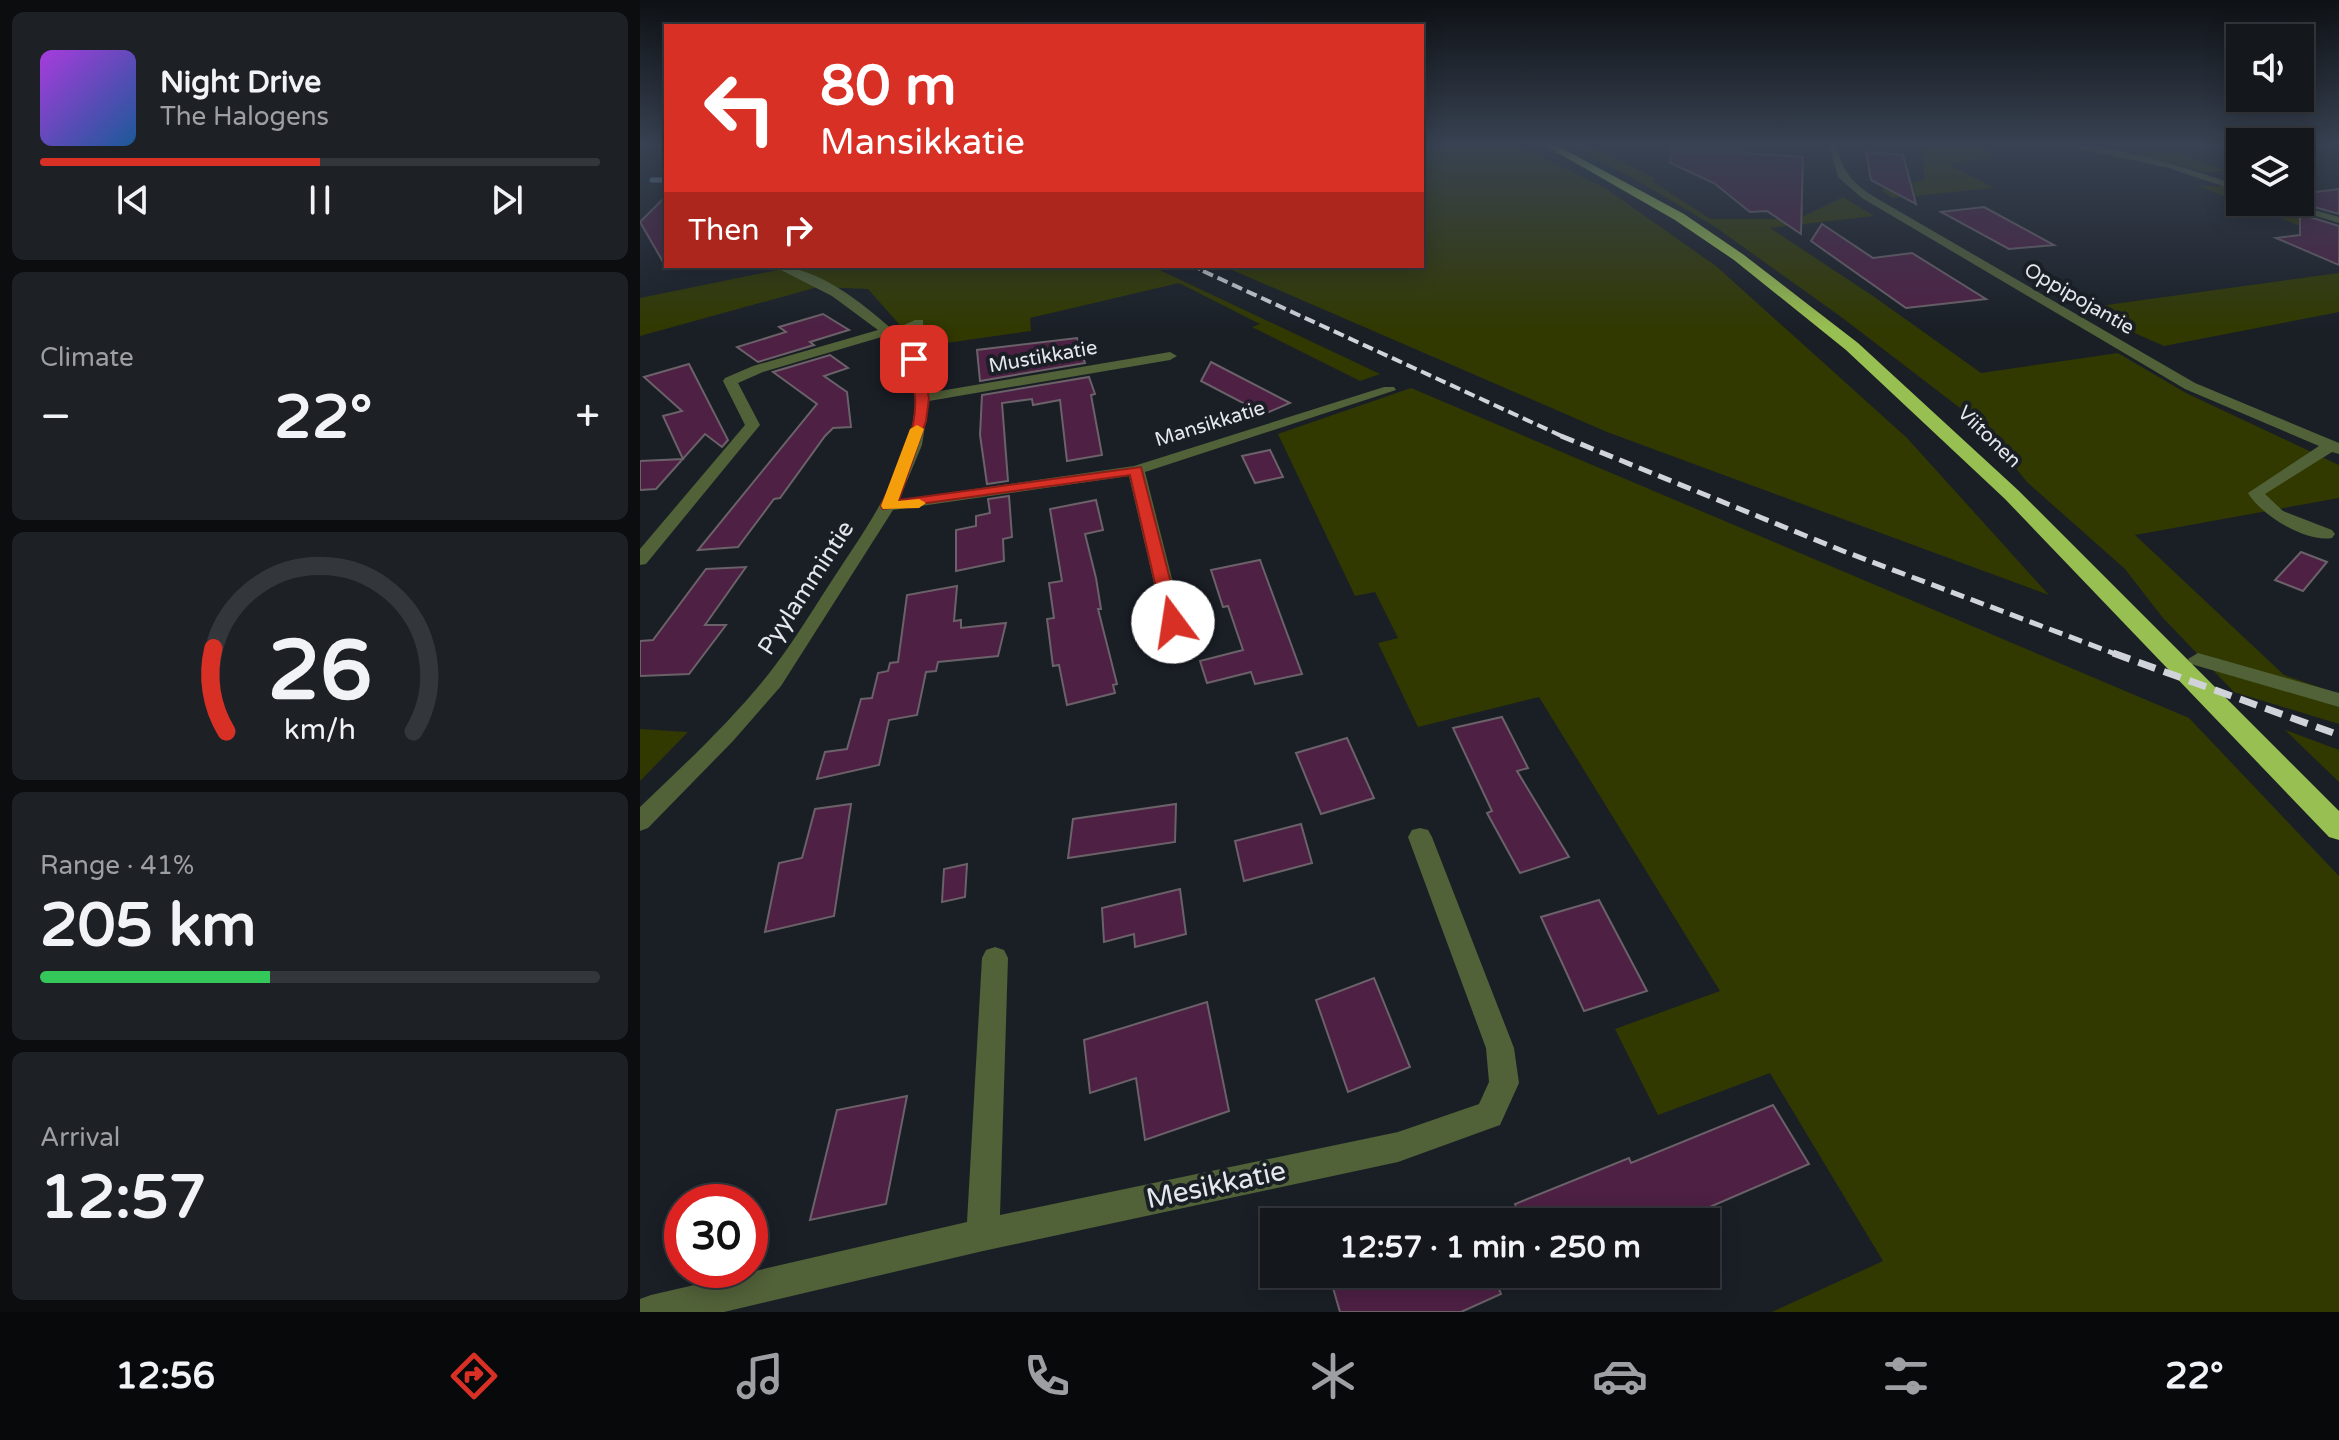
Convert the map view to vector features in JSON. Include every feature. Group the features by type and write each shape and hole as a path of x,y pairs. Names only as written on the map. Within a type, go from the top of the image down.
{"highway":[{"name":"Viitonen","path":"1664,207 1721,241 1826,323 1940,425 2135,616 2339,829"}],"street":[{"name":"Oppipojantie","path":"1885,207 2190,386 2334,447"},
{"path":"2314,213 2339,220"},
{"name":"Pyylammintie","path":"640,822 772,683 800,646 889,506 910,453 922,398 914,359 852,301 783,268"},
{"path":"640,560 753,425 730,381 758,369 919,323"},
{"name":"Mustikkatie","path":"922,398 1170,356"},
{"name":"Mansikkatie","path":"889,506 1136,470 1389,390"},
{"path":"2326,534 2289,521 2261,505 2256,493 2334,447"},
{"name":"Mansikkatie","path":"1136,470 1173,622"},
{"path":"2198,659 2339,700"},
{"name":"Mesikkatie","path":"651,1312 983,1235 1398,1147 1489,1115 1504,1083 1500,1048 1420,837"},
{"path":"983,1235 995,958"}],"green space":[{"path":"1424,207 1632,207 1716,266 1907,438 2049,595 1607,432 1228,268 1424,268"},
{"path":"1682,207 1692,207 1710,219 1798,219 1822,207 1860,207 1874,216 1770,228 1981,373 2118,353 2186,393 2339,465 2339,498 2135,535 2284,675 2339,694 2339,724 2234,692 2163,618 2125,569 2027,482 1977,421 1840,316 1714,226"},
{"path":"2275,216 2300,216 2339,225 2339,252 2316,232"},
{"path":"787,268 1155,268 1380,374 1360,381 1252,327 1260,324 1179,283 1030,318 1031,331 932,345 906,332 868,289 818,287 640,336 640,298"},
{"path":"2339,273 2339,312 2164,346 2094,315 2092,307"},
{"path":"1411,388 2189,718 2339,876 2339,1312 1772,1312 1883,1261 1770,1073 1658,1115 1615,1029 1720,991 1539,697 1418,727 1378,643 1398,638 1375,592 1355,596 1278,434"},
{"path":"640,729 688,732 640,781"},
{"path":"2285,730 2339,750 2339,782"}],"building":[{"path":"655,207 664,207 664,264 640,222"},
{"path":"1744,207 1802,207 1801,234 1767,211 1750,212"},
{"path":"1984,207 2054,245 2009,249 1941,212"},
{"path":"2315,207 2339,207 2339,214"},
{"path":"2300,216 2339,226 2339,265 2276,238 2300,235"},
{"path":"1822,224 1873,258 1912,253 1986,299 1906,308 1811,241"},
{"path":"823,314 849,330 810,342 814,345 758,362 737,347 786,332 779,327"},
{"path":"1077,338 1085,363 980,381 977,350"},
{"path":"830,355 848,368 824,376 847,392 851,427 833,428 825,436 780,498 774,499 738,547 698,550 817,404 773,372"},
{"path":"1211,362 1290,403 1264,414 1201,381"},
{"path":"689,364 728,440 722,447 705,434 683,459 663,416 682,411 644,377"},
{"path":"1089,377 1095,394 1091,395 1102,455 1067,461 1060,400 1033,405 1032,399 1002,403 1008,481 987,484 980,435 982,395"},
{"path":"1270,450 1283,477 1255,483 1242,456"},
{"path":"683,459 656,489 640,490 640,461"},
{"path":"1009,496 1012,537 1003,539 1004,561 956,571 956,530 976,526 976,516 990,513 988,499"},
{"path":"1096,500 1103,530 1085,534 1096,578 1101,609 1098,609 1117,684 1113,685 1115,693 1067,705 1059,665 1053,666 1047,619 1054,618 1049,583 1062,581 1050,509"},
{"path":"2301,552 2327,562 2303,591 2275,580"},
{"path":"1260,560 1302,674 1255,684 1251,672 1207,683 1200,661 1243,650 1228,606 1223,607 1211,570"},
{"path":"746,567 705,625 726,625 689,674 640,676 640,641 653,640 706,569"},
{"path":"957,586 954,621 961,620 961,628 1006,623 998,656 938,662 936,671 926,672 917,715 889,720 879,765 817,779 825,752 847,749 861,699 872,698 878,673 888,671 890,663 898,662 907,595"},
{"path":"1502,717 1528,768 1517,771 1569,857 1520,873 1487,813 1492,811 1453,728"},
{"path":"1347,738 1374,798 1321,814 1296,753"},
{"path":"851,804 834,916 765,932 779,863 802,858 815,809"},
{"path":"1176,804 1175,842 1068,858 1073,819"},
{"path":"1301,824 1312,863 1244,881 1235,841"},
{"path":"967,864 965,897 942,902 944,869"},
{"path":"1180,889 1186,934 1135,947 1134,934 1104,942 1102,908"},
{"path":"1599,900 1647,991 1584,1011 1541,917"},
{"path":"1374,978 1410,1067 1348,1092 1316,1000"},
{"path":"1207,1002 1229,1111 1145,1140 1136,1078 1090,1093 1084,1040"},
{"path":"907,1096 886,1204 810,1220 837,1110"},
{"path":"1773,1105 1809,1164 1707,1208 1517,1208 1515,1204 1629,1158 1631,1163"},
{"path":"1333,1288 1499,1288 1501,1294 1461,1312 1340,1312"}],"railway":[{"path":"1197,268 1203,271"},
{"path":"1203,271 1566,438"},
{"path":"1203,271 1207,273"},
{"path":"1561,436 1843,551 2118,655"},
{"path":"2113,653 2339,735"}],"slow traffic":[{"path":"917,429 889,506 919,503"}],"route":[{"path":"914,359 922,398 919,421 889,506 1136,470 1173,622"}]}
